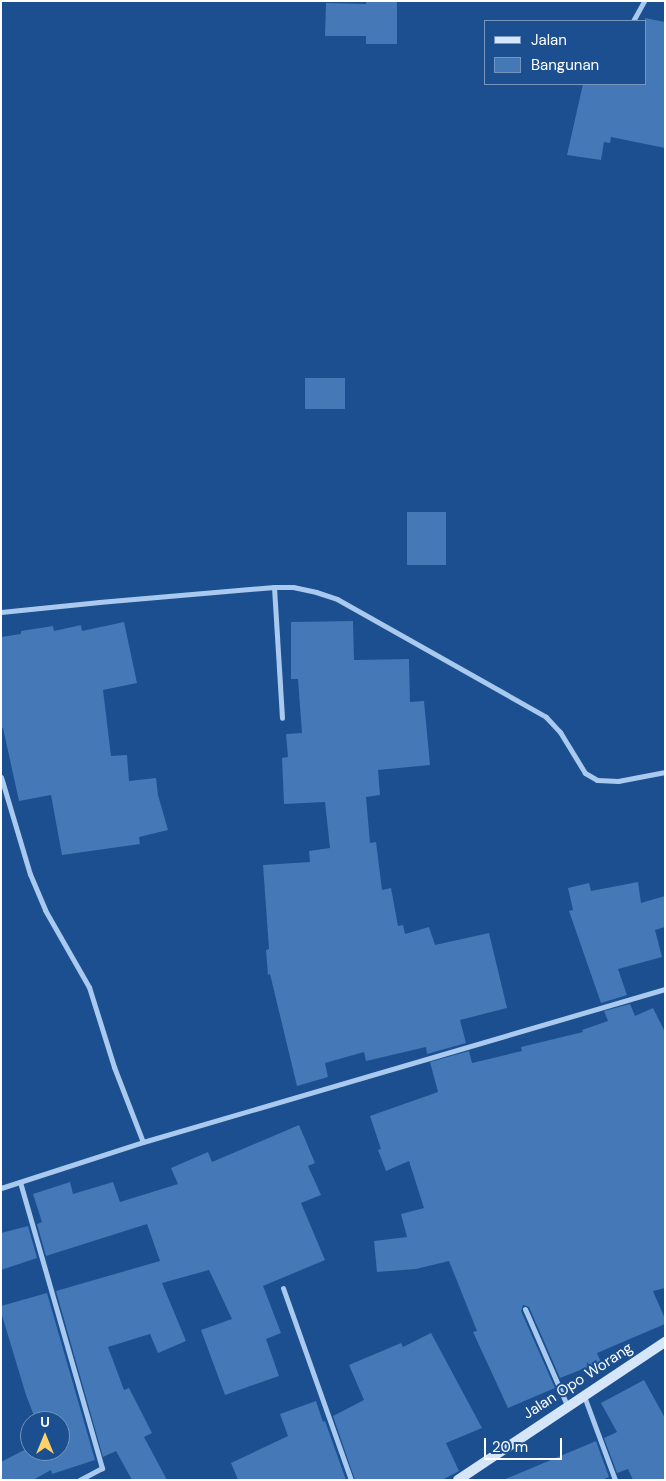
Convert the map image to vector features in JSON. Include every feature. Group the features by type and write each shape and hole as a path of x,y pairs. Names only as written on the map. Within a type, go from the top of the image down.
{"street":[{"path":"634,20 644,1"},
{"path":"1,612 274,588 293,588 316,592 337,600 546,717 560,732 585,773 597,780 618,781 665,772"},
{"path":"274,588 282,718"},
{"path":"1,777 30,874 45,910 90,987 114,1067 143,1142"},
{"path":"1,1188 143,1142 665,990"},
{"path":"20,1182 102,1468 80,1480"},
{"path":"283,1288 351,1480"},
{"path":"525,1309 568,1405"},
{"name":"Jalan Opo Worang","path":"458,1480 665,1342"},
{"path":"583,1396 615,1480"}],"building":[{"path":"366,1 397,1 397,44 366,44 366,36 325,36 326,3 366,4"},
{"path":"645,18 665,22 665,148 611,137 610,143 604,142 601,160 567,155 583,85 646,85"},
{"path":"305,378 345,378 345,409 305,409"},
{"path":"407,512 446,512 446,565 407,565"},
{"path":"353,621 354,660 409,659 410,702 424,701 430,765 378,770 380,795 366,797 370,843 376,842 382,890 391,888 398,926 403,925 405,934 429,927 435,945 489,933 507,1008 460,1020 466,1043 427,1054 426,1047 366,1061 364,1052 325,1063 328,1077 297,1086 270,974 268,975 266,950 269,949 263,865 310,862 309,851 330,848 325,802 284,804 282,758 288,757 286,734 302,733 298,679 291,679 291,622"},
{"path":"124,622 137,683 103,690 111,756 127,755 129,781 156,778 158,795 168,830 139,837 140,844 62,855 51,795 19,801 3,728 1,729 1,637 21,634 21,631 53,626 54,631 81,625 82,631"},
{"path":"638,882 641,903 665,896 665,927 655,930 662,957 618,969 627,995 601,1003 569,911 573,910 568,888 589,883 591,891"},
{"path":"630,1004 635,1016 653,1008 665,1032 665,1288 653,1291 665,1319 665,1324 597,1353 601,1362 560,1378 529,1307 523,1305 521,1311 555,1388 508,1408 473,1332 477,1331 449,1261 416,1269 377,1272 374,1241 407,1237 401,1214 424,1208 409,1161 386,1171 378,1150 381,1149 370,1116 438,1092 430,1062 469,1051 472,1063 522,1051 521,1047 583,1032 582,1030 608,1021 604,1011"},
{"path":"299,1125 315,1163 308,1166 321,1195 301,1203 325,1260 263,1286 281,1333 266,1339 279,1376 225,1395 201,1330 232,1319 209,1270 162,1283 186,1341 158,1353 150,1334 108,1347 124,1390 129,1388 152,1433 144,1437 167,1480 132,1480 116,1451 103,1457 56,1291 160,1261 147,1224 46,1256 37,1224 42,1222 33,1194 70,1182 73,1194 113,1182 120,1202 178,1184 171,1168 208,1152 212,1162"},
{"path":"28,1226 37,1258 1,1270 1,1233"},
{"path":"47,1293 95,1460 52,1474 51,1470 33,1480 1,1480 1,1462 20,1452 20,1461 70,1461 70,1411 32,1411 1,1312 1,1306"},
{"path":"431,1333 482,1428 446,1443 459,1471 442,1480 355,1480 333,1416 364,1400 349,1365 401,1343 403,1347"},
{"path":"644,1380 665,1418 665,1480 633,1480 628,1469 617,1473 604,1438 617,1432 601,1403"},
{"path":"316,1401 346,1480 238,1480 231,1463 288,1436 280,1414"},
{"path":"596,1441 609,1477 602,1480 503,1480"}]}
